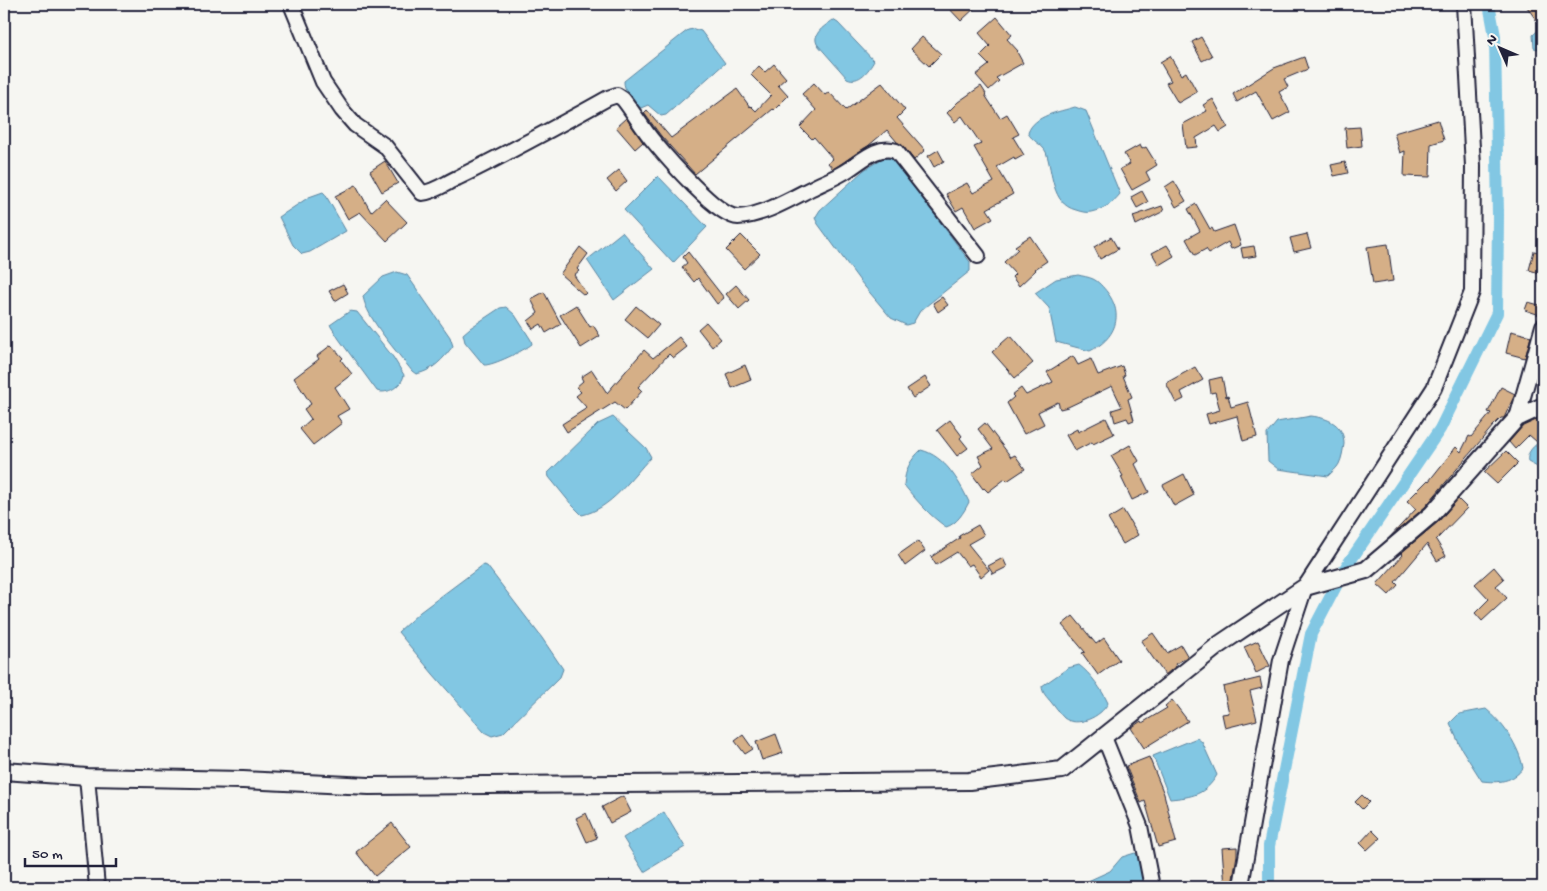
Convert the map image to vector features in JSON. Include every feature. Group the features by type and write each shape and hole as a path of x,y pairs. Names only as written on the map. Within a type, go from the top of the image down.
{"main road":[{"path":"4,771 87,777 243,780 369,786 969,781 1062,770 1220,644 1305,587 1366,570 1432,514 1517,418 1543,406"}],"street":[{"path":"291,4 323,82 342,110 355,125 385,146 422,193 432,191 479,168 538,138 611,96 617,95 623,99 655,143 694,186 724,212 737,217 767,210 846,171 869,156 887,148 896,151 978,256"},
{"path":"1243,887 1242,880 1281,660 1305,587 1434,388 1472,292 1473,166 1464,4"},
{"path":"1517,418 1543,326"},
{"path":"1104,737 1140,826 1152,887"},
{"path":"87,777 97,887"}],"water":[{"path":"833,20 874,61 859,78 847,78 817,44 816,36 818,33"},
{"path":"1543,26 1543,50 1534,48 1533,35"},
{"path":"688,30 701,31 725,63 666,115 661,116 648,105 641,108 638,106 627,92 624,81"},
{"path":"1075,107 1086,111 1120,194 1107,206 1089,212 1068,207 1062,201 1054,186 1046,152 1028,133 1031,127 1041,118"},
{"path":"883,158 893,159 970,262 970,271 920,311 913,323 906,325 891,318 860,281 815,218 820,210 864,170"},
{"path":"658,176 707,227 673,263 624,210"},
{"path":"323,192 346,231 310,252 302,254 293,245 279,217 309,197"},
{"path":"622,232 654,269 614,300 587,260"},
{"path":"397,272 407,275 450,337 453,346 433,367 416,374 376,325 365,305 363,296 383,277"},
{"path":"1078,275 1091,278 1099,283 1107,292 1115,309 1115,326 1111,333 1099,346 1090,351 1056,342 1049,308 1035,293 1056,279"},
{"path":"506,307 515,315 532,344 508,357 484,365 465,342 463,334 500,308"},
{"path":"350,311 357,312 393,357 404,375 403,379 394,389 385,392 377,391 330,325"},
{"path":"1311,416 1329,420 1341,431 1344,444 1338,466 1328,476 1278,469 1268,461 1267,434 1277,422"},
{"path":"613,417 646,448 651,457 611,500 592,512 582,515 549,477 548,473 598,424"},
{"path":"1543,440 1543,470 1528,462 1528,455 1531,449"},
{"path":"921,450 930,453 950,470 969,502 957,520 946,527 924,508 904,485 909,466"},
{"path":"483,565 487,566 542,638 563,669 560,677 503,733 492,736 484,732 398,632 420,612"},
{"path":"1079,665 1096,682 1108,703 1094,717 1075,722 1069,721 1062,716 1045,695 1042,686 1068,668"},
{"path":"1486,709 1509,735 1518,751 1523,768 1510,779 1494,782 1482,781 1461,748 1450,723 1459,714"},
{"path":"1197,738 1202,742 1217,775 1203,791 1191,796 1170,799 1153,756"},
{"path":"664,812 685,847 644,872 623,838"},
{"path":"1135,853 1138,855 1145,887 1084,887 1088,881 1110,871 1122,857"}],"building":[{"path":"945,4 979,4 961,21"},
{"path":"1525,4 1543,4 1543,30"},
{"path":"997,17 1012,35 1007,39 1018,51 1023,63 996,78 999,81 989,90 976,75 989,65 980,56 990,46 979,33"},
{"path":"922,37 941,54 929,66 911,49"},
{"path":"1201,37 1212,56 1202,61 1192,42"},
{"path":"1170,56 1181,75 1186,72 1197,92 1178,103 1166,83 1171,81 1160,62"},
{"path":"1304,57 1308,69 1284,79 1288,87 1279,92 1290,112 1273,121 1256,91 1237,102 1233,94 1274,68"},
{"path":"774,64 786,78 778,85 788,96 774,110 695,174 661,136 644,113 647,110 671,138 737,89 750,107 756,111 771,95 751,75 759,66 765,72"},
{"path":"814,83 825,95 829,92 846,110 882,83 905,110 897,118 925,150 914,160 887,130 868,146 833,169 828,163 833,159 814,137 812,139 800,127 816,110 802,94"},
{"path":"981,86 1000,118 1007,114 1019,134 1013,137 1024,155 1015,160 1014,157 997,167 1013,194 987,209 993,218 975,228 963,207 956,211 946,194 967,183 973,193 994,182 974,147 981,144 962,116 955,122 947,113 958,102"},
{"path":"1213,99 1228,127 1220,132 1216,126 1196,138 1197,147 1186,148 1183,124 1207,111 1203,105"},
{"path":"626,118 643,142 635,149 616,127"},
{"path":"1438,120 1444,140 1431,144 1430,177 1404,176 1405,151 1400,153 1394,133"},
{"path":"1360,127 1362,146 1347,148 1345,128"},
{"path":"1140,145 1142,149 1146,147 1157,165 1146,172 1150,180 1132,190 1120,169 1130,164 1124,154"},
{"path":"938,150 944,161 934,167 928,156"},
{"path":"385,161 398,183 382,192 370,171"},
{"path":"1345,162 1348,173 1334,176 1331,165"},
{"path":"619,170 627,181 616,191 607,180"},
{"path":"1174,181 1186,201 1176,207 1165,187"},
{"path":"356,185 371,212 385,199 407,222 387,241 360,212 348,219 335,196"},
{"path":"1142,191 1148,202 1137,208 1131,197"},
{"path":"1196,204 1210,229 1212,228 1214,232 1234,225 1241,245 1231,249 1228,242 1209,253 1206,249 1195,255 1186,239 1200,231 1188,209"},
{"path":"1162,206 1164,211 1136,225 1133,216"},
{"path":"1307,234 1311,248 1294,252 1290,238"},
{"path":"741,235 760,254 744,269 726,250"},
{"path":"1030,236 1047,261 1035,269 1019,286 1012,277 1015,274 1004,262 1018,249 1015,246"},
{"path":"1111,237 1118,249 1100,259 1094,247"},
{"path":"1388,244 1393,281 1373,284 1367,247"},
{"path":"1167,245 1174,256 1159,265 1152,253"},
{"path":"1254,246 1256,256 1243,258 1241,248"},
{"path":"580,247 588,254 577,269 579,271 574,275 586,293 584,295 560,274"},
{"path":"1534,251 1543,253 1543,274 1529,270"},
{"path":"688,252 724,298 717,304 698,278 694,282 682,267 687,263 683,257"},
{"path":"343,284 348,293 335,301 329,291"},
{"path":"736,285 749,300 739,309 726,294"},
{"path":"544,292 561,324 546,333 541,324 533,329 528,321 538,313 531,299"},
{"path":"942,297 948,305 938,312 933,303"},
{"path":"1528,302 1543,306 1543,316 1525,310"},
{"path":"576,305 590,327 593,325 600,336 581,348 560,315"},
{"path":"636,306 659,325 648,338 625,319"},
{"path":"706,322 721,339 712,347 698,329"},
{"path":"1511,331 1531,336 1525,358 1506,353"},
{"path":"1010,336 1033,363 1015,378 992,352"},
{"path":"679,337 687,347 673,358 669,354 638,387 642,391 625,410 615,402 567,432 562,424 587,408 576,396 581,392 576,387 583,381 581,377 592,370 607,393 644,350 653,358"},
{"path":"331,345 343,358 341,360 352,374 335,387 349,409 337,416 342,423 313,445 300,429 311,419 304,409 311,404 294,378 319,359 317,356"},
{"path":"1073,356 1078,365 1091,359 1098,375 1122,366 1125,375 1123,376 1132,397 1128,399 1134,420 1129,422 1127,418 1115,422 1112,410 1122,407 1112,386 1068,407 1060,409 1058,402 1038,412 1044,424 1024,434 1007,403 1014,397 1012,395 1021,388 1026,395 1053,382 1047,372"},
{"path":"745,365 751,380 732,388 726,374"},
{"path":"1195,367 1203,380 1181,392 1184,399 1176,403 1166,383"},
{"path":"925,377 931,386 913,398 907,389"},
{"path":"1222,377 1226,397 1228,396 1231,407 1248,402 1257,437 1243,441 1237,416 1209,424 1206,414 1220,410 1215,392 1211,393 1209,380"},
{"path":"1501,387 1515,394 1504,418 1501,418 1493,426 1425,507 1388,539 1416,509 1407,501 1429,481 1456,447 1461,452 1469,436 1471,437 1491,413 1488,412"},
{"path":"1543,417 1543,437 1537,442 1529,435 1515,449 1509,442 1523,426"},
{"path":"1106,418 1114,434 1075,451 1066,435 1077,429 1078,432"},
{"path":"950,420 968,448 957,456 937,430"},
{"path":"985,423 1011,457 1015,455 1025,469 1007,481 1005,479 988,492 983,489 972,474 983,465 978,456 993,449 978,429"},
{"path":"1130,445 1139,461 1135,464 1149,492 1132,500 1121,477 1123,476 1111,456"},
{"path":"1506,451 1518,463 1497,484 1484,472"},
{"path":"1184,474 1194,495 1174,506 1163,485"},
{"path":"1458,499 1467,508 1436,540 1446,556 1437,561 1427,544 1395,582 1398,585 1389,595 1377,584 1403,555 1401,553 1438,522"},
{"path":"1123,510 1138,535 1123,544 1108,519"},
{"path":"978,525 984,535 968,544 989,570 981,577 972,564 968,566 957,552 936,565 931,557 960,538 959,536"},
{"path":"918,541 925,551 905,566 898,555"},
{"path":"1003,558 1007,567 993,574 988,566"},
{"path":"1494,567 1504,579 1496,586 1507,598 1482,621 1475,613 1489,599 1475,584"},
{"path":"1073,616 1096,644 1104,638 1119,660 1098,675 1082,653 1085,652 1062,625"},
{"path":"1153,633 1167,653 1181,645 1188,657 1175,664 1176,666 1165,675 1141,641"},
{"path":"1258,641 1270,666 1256,673 1244,647"},
{"path":"1260,678 1262,688 1250,691 1257,720 1225,728 1222,714 1229,713 1223,687"},
{"path":"1172,700 1188,721 1144,748 1131,728 1167,708 1165,706"},
{"path":"776,734 783,753 762,760 756,742"},
{"path":"743,735 753,749 745,754 735,741"},
{"path":"1149,757 1164,794 1176,842 1158,847 1145,801 1141,803 1126,766"},
{"path":"1362,795 1369,802 1362,809 1355,802"},
{"path":"623,796 631,812 610,823 602,807"},
{"path":"586,813 597,838 587,842 576,818"},
{"path":"392,823 411,847 375,876 356,852"},
{"path":"1372,830 1380,838 1367,850 1360,843"},
{"path":"1237,847 1233,879 1234,887 1225,887 1222,848"}],"waterway":[{"path":"1269,887 1269,846 1311,634 1346,567 1440,429 1497,313 1498,216 1495,36 1489,4"}]}
